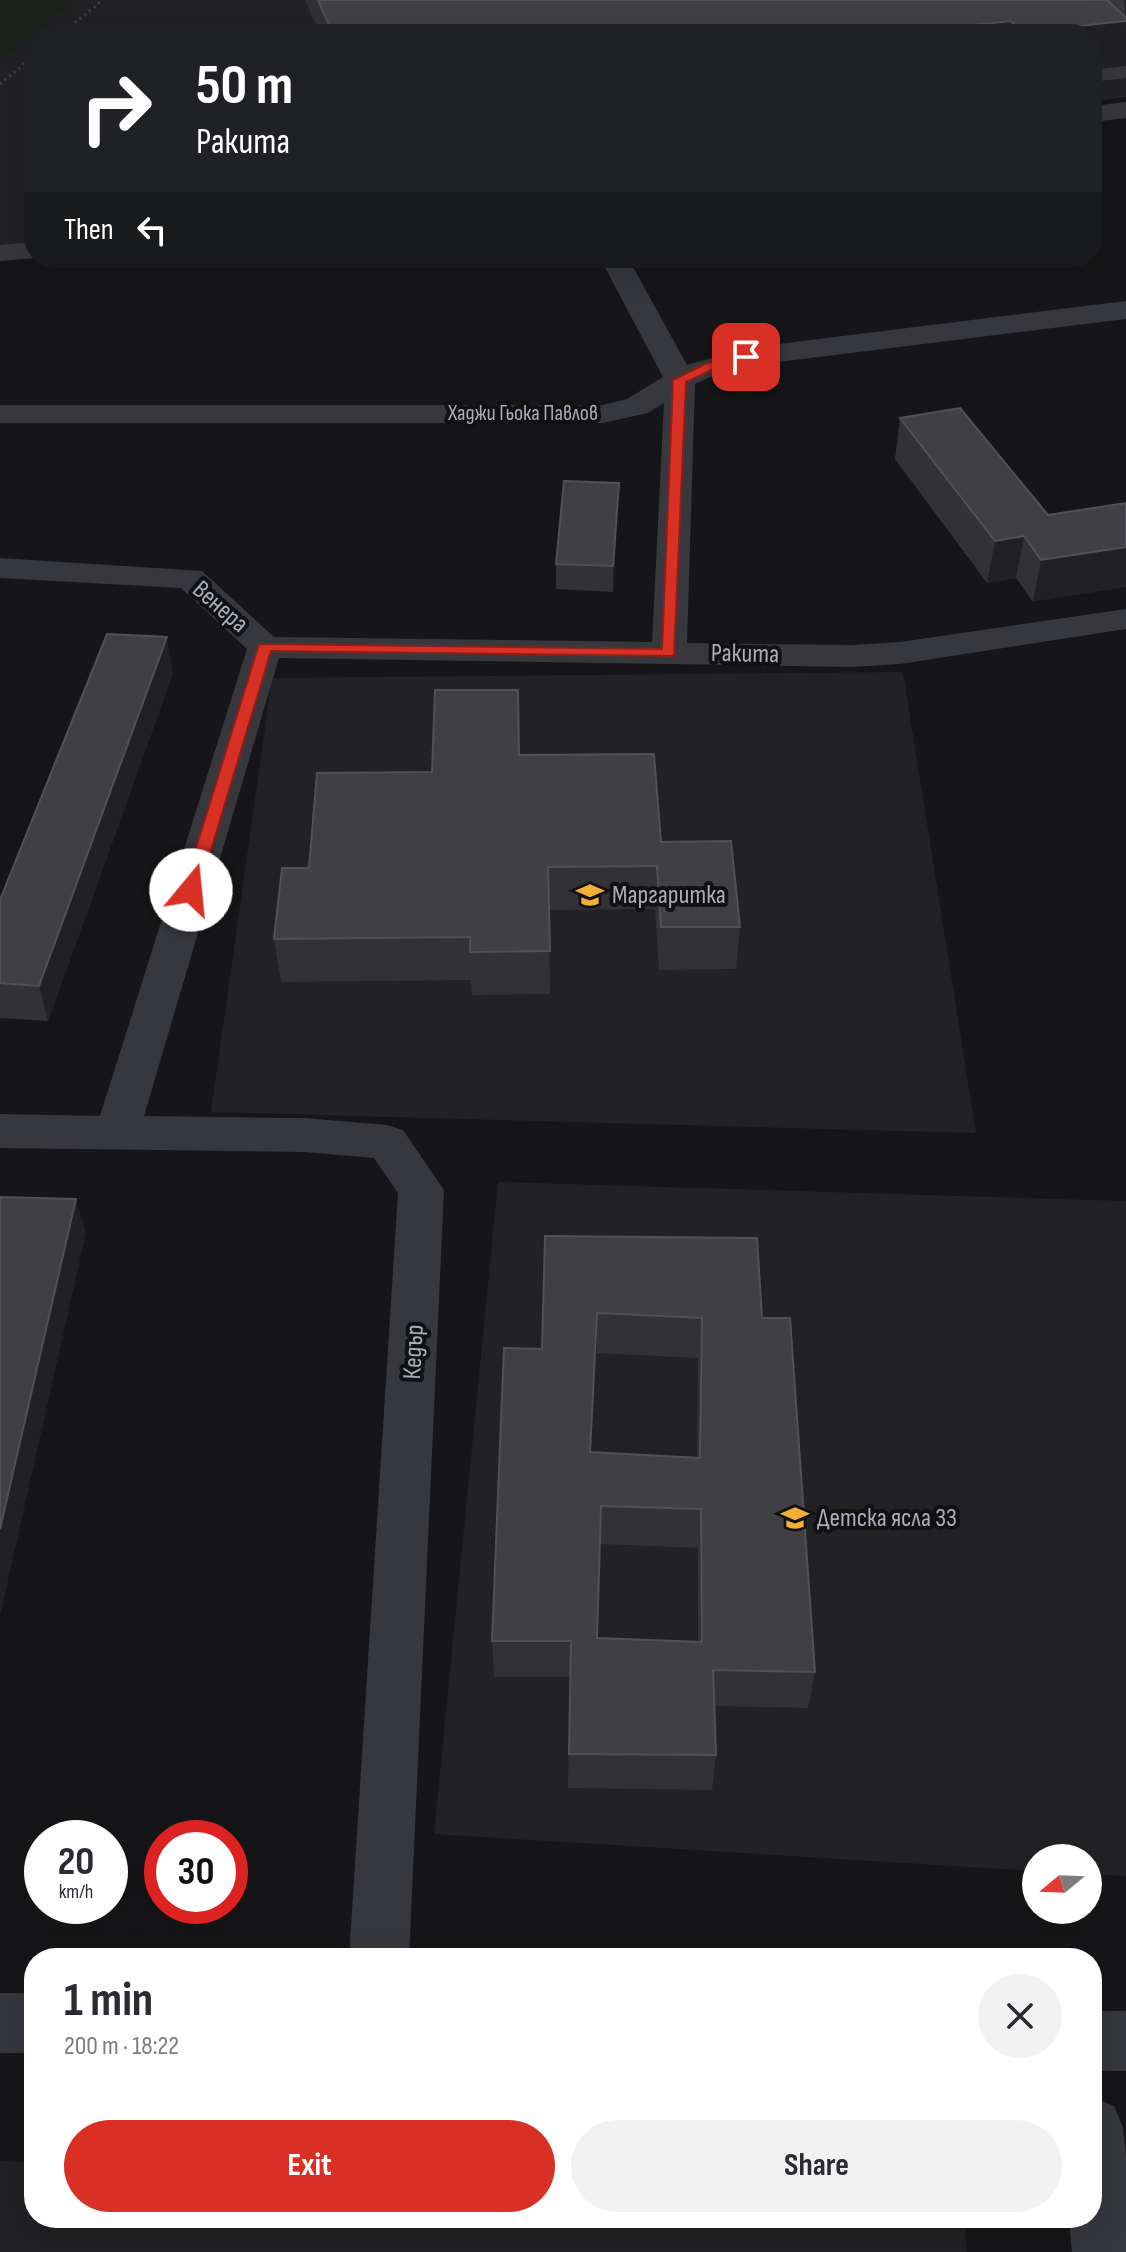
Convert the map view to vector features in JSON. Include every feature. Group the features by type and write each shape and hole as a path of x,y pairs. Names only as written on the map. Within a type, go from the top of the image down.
{"street":[{"path":"1102,113 1126,110"},
{"path":"0,253 24,251"},
{"path":"619,268 680,380 669,653"},
{"name":"Хаджи Гьока Павлов","path":"0,414 603,414 637,406 710,366 746,357 1126,310"},
{"name":"Венера","path":"0,568 190,578 265,647 117,1132"},
{"name":"Ракита","path":"265,647 853,656 900,653 1126,619"},
{"name":"Кедър","path":"0,1131 304,1135 387,1142 421,1190 380,1948"},
{"path":"0,2023 24,2023"},
{"path":"1102,2041 1126,2041"},
{"path":"1102,2228 1104,2252"}],"lane":[{"path":"1113,0 1126,12"},
{"path":"1102,75 1126,72"}],"path":[{"path":"73,24 103,0"},
{"path":"0,84 24,64"}],"shaded area":[{"path":"0,0 75,0 45,24 24,24 24,41 0,60"},
{"path":"75,0 1126,0 1126,97 1102,101 1102,24 45,24"},
{"path":"24,41 24,243 0,247 0,60"},
{"name":"Маргаритка","path":"903,672 976,1133 211,1112 272,678"},
{"name":"Детска ясла 33","path":"498,1182 1126,1201 1126,1876 1102,1875 1102,1844 1022,1844 1022,1870 434,1834"},
{"path":"0,2161 24,2162 24,2228 965,2228 967,2252 0,2252"}],"building":[{"path":"318,0 1107,0 1126,18 1126,21 1098,24 1014,24 1011,21 984,24 329,24"},
{"path":"960,408 1048,515 1126,503 1126,547 1041,560 1024,536 995,541 900,418"},
{"path":"564,481 619,483 613,566 556,564"},
{"path":"107,634 167,637 39,986 0,983 0,900"},
{"path":"435,690 518,690 519,755 654,754 661,842 731,841 740,927 661,927 657,866 548,867 550,951 470,952 470,937 274,939 282,868 309,868 317,773 432,772"},
{"path":"0,1197 76,1199 0,1529"},
{"path":"545,1236 757,1238 762,1318 790,1318 815,1672 713,1670 716,1755 569,1754 571,1641 492,1641 504,1348 542,1349","holes":["597,1313 702,1318 700,1458 590,1452","601,1506 701,1509 702,1642 597,1638"]}],"place":[{"name":"Маргаритка","path":"590,895"},
{"name":"Детска ясла 33","path":"795,1518"}],"route":[{"path":"191,890 265,647 669,653 680,380 710,366 746,357"}]}
